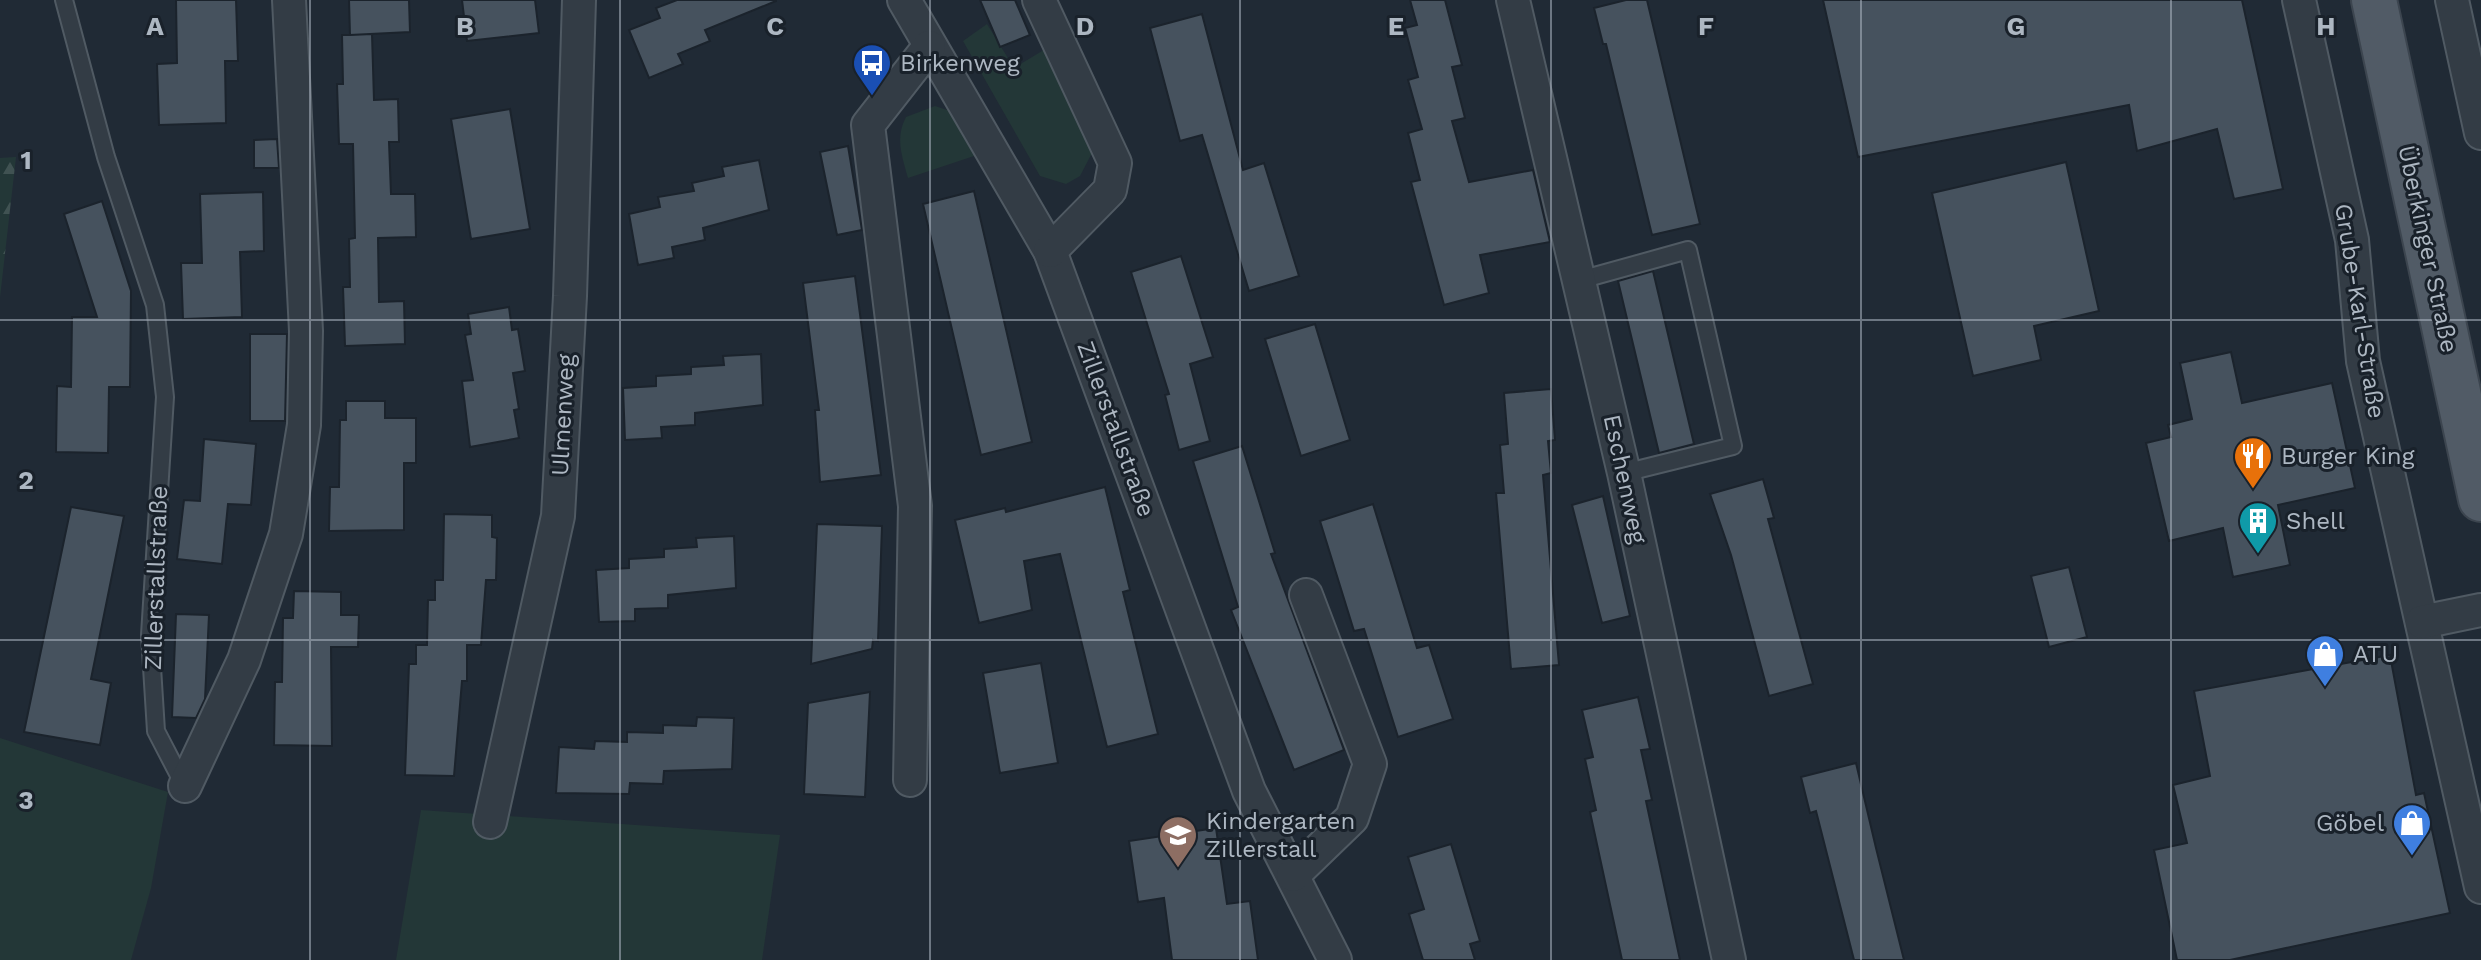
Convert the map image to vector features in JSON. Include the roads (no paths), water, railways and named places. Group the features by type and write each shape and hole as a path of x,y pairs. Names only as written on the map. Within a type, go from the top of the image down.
{"main road":[{"name":"Überkinger Straße","path":"2374,0 2481,499"}],"street":[{"name":"Zillerstallstraße","path":"185,786 244,660 282,548 304,425 306,331 289,0"},
{"name":"Ulmenweg","path":"490,822 558,516 570,296 579,0"},
{"name":"Zillerstallstraße","path":"904,0 1050,251 1249,791 1335,960"},
{"path":"1039,0 1115,163 1110,190 1050,251"},
{"name":"Eschenweg","path":"1513,0 1624,473 1729,960"},
{"name":"Grube-Karl-Straße","path":"2299,0 2352,240 2363,361 2481,887"},
{"path":"2452,0 2481,133"},
{"path":"910,780 915,506 868,125 929,47"},
{"path":"1293,875 1352,818 1370,764 1306,595"},
{"path":"2422,622 2481,610"}],"lane":[{"name":"Zillerstallstraße","path":"64,0 106,157 155,305 165,397 150,635 156,731 185,786"},
{"path":"1580,280 1688,250 1730,431 1733,446 1624,473"}],"place":[{"name":"Birkenweg","path":"872,97"},
{"name":"Burger King","path":"2253,490"},
{"name":"Shell","path":"2258,555"},
{"name":"ATU","path":"2325,688"},
{"name":"Göbel","path":"2412,857"},
{"name":"Kindergarten Zillerstall","path":"1178,869"}]}
